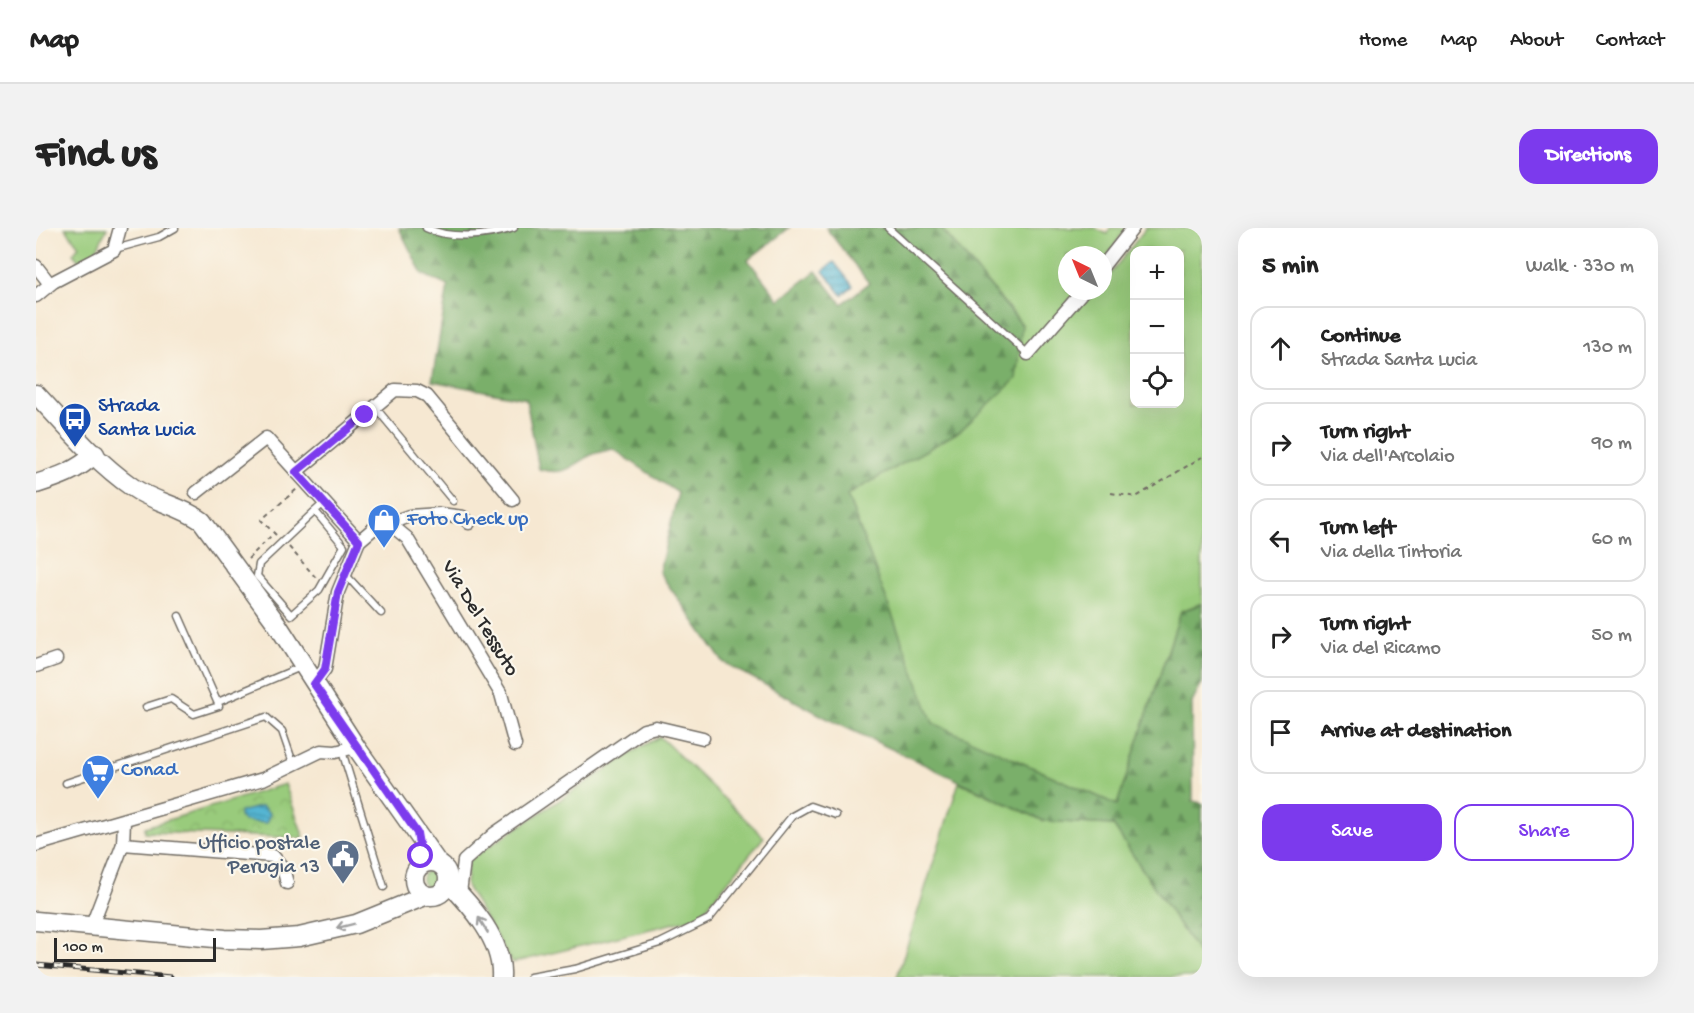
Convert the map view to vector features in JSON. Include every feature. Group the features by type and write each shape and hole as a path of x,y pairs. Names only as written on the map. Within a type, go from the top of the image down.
{"street":[{"path":"36,296 50,284 114,250 120,228"},
{"path":"1112,255 1133,228"},
{"path":"36,266 50,284"},
{"path":"1028,354 1075,300"},
{"path":"296,472 395,390 417,391 427,396 513,500"},
{"path":"36,394 95,454 131,486 186,509 202,521 277,624 314,684 349,749 447,872 454,888 497,948 501,977"},
{"path":"196,493 266,438 359,541"},
{"path":"36,484 69,473 84,465 95,454"},
{"path":"314,684 325,669 338,592 359,541 373,530 409,516 440,514 463,517 469,523"},
{"name":"Via Del Tessuto","path":"390,524 407,538 501,694 515,745"},
{"path":"36,666 56,659"},
{"path":"419,882 440,894 454,888 464,861 494,834 644,730 656,727 703,738"},
{"path":"36,845 263,779 321,751 349,749"},
{"path":"92,925 123,844 124,821"},
{"path":"417,833 421,856 419,882"},
{"path":"123,844 273,856 283,868 287,883"},
{"path":"36,921 225,939 261,940 299,936 348,926 384,914 399,905 419,882 427,862 437,862"}],"lane":[{"path":"114,250 159,237 175,228"},
{"path":"426,228 438,234 492,235 514,228"},
{"path":"888,228 1028,354"},
{"path":"375,407 453,501"},
{"path":"315,511 344,546 319,590 291,615 257,576 259,564 324,502"},
{"path":"345,574 381,613"},
{"path":"147,707 171,699 194,714 219,706 179,616"},
{"path":"218,702 303,666"},
{"path":"66,783 266,717 282,730 293,764"},
{"path":"349,749 384,887"},
{"path":"530,977 575,969 660,943 709,919 792,816 810,806 836,815"}],"path":[{"path":"1111,493 1136,497 1202,458"},
{"path":"246,561 274,533 261,520 306,482"},
{"path":"283,541 321,583"}],"green space":[{"path":"65,228 107,228 96,251 79,261 73,254 79,246"},
{"path":"399,228 789,228 748,260 779,300 816,271 842,304 869,283 826,228 941,228 1022,325 1016,379 960,431 847,495 933,723 1117,805 1181,611 1202,604 1202,683 1192,703 1193,801 1202,803 1202,959 1113,825 1044,821 830,720 723,662 659,572 678,493 613,449 592,455 566,470 555,472 539,469 526,399 432,381 448,286 422,274"},
{"path":"941,228 1095,228 1107,234 1110,228 1126,228 1112,249 1112,246 1058,246 1058,300 1112,300 1112,271 1130,248 1130,408 1184,408 1184,246 1132,246 1146,228 1202,228 1202,603 1181,611 1117,805 932,723 847,495 960,431 1022,324"},
{"path":"660,737 764,837 699,917 512,963 466,886 468,860 641,747"},
{"path":"959,782 1044,821 1113,825 1202,959 1202,977 897,977"},
{"path":"285,784 304,838 145,832 145,827"},
{"path":"431,870 437,873 440,879 437,885 431,888 425,885 422,879 425,873"}],"water":[{"path":"834,262 853,286 842,295 823,271"},
{"path":"262,806 270,814 266,823 244,821 239,817 240,812"}],"railway":[{"path":"36,965 171,977"}],"place":[{"name":"Strada Santa Lucia","path":"75,448"},
{"name":"Foto Check up","path":"384,549"},
{"name":"Conad","path":"98,800"},
{"name":"Ufficio postale Perugia 13","path":"343,885"}],"route":[{"path":"365,415 296,472 359,541 338,592 325,669 314,684 417,833 421,856"}]}
